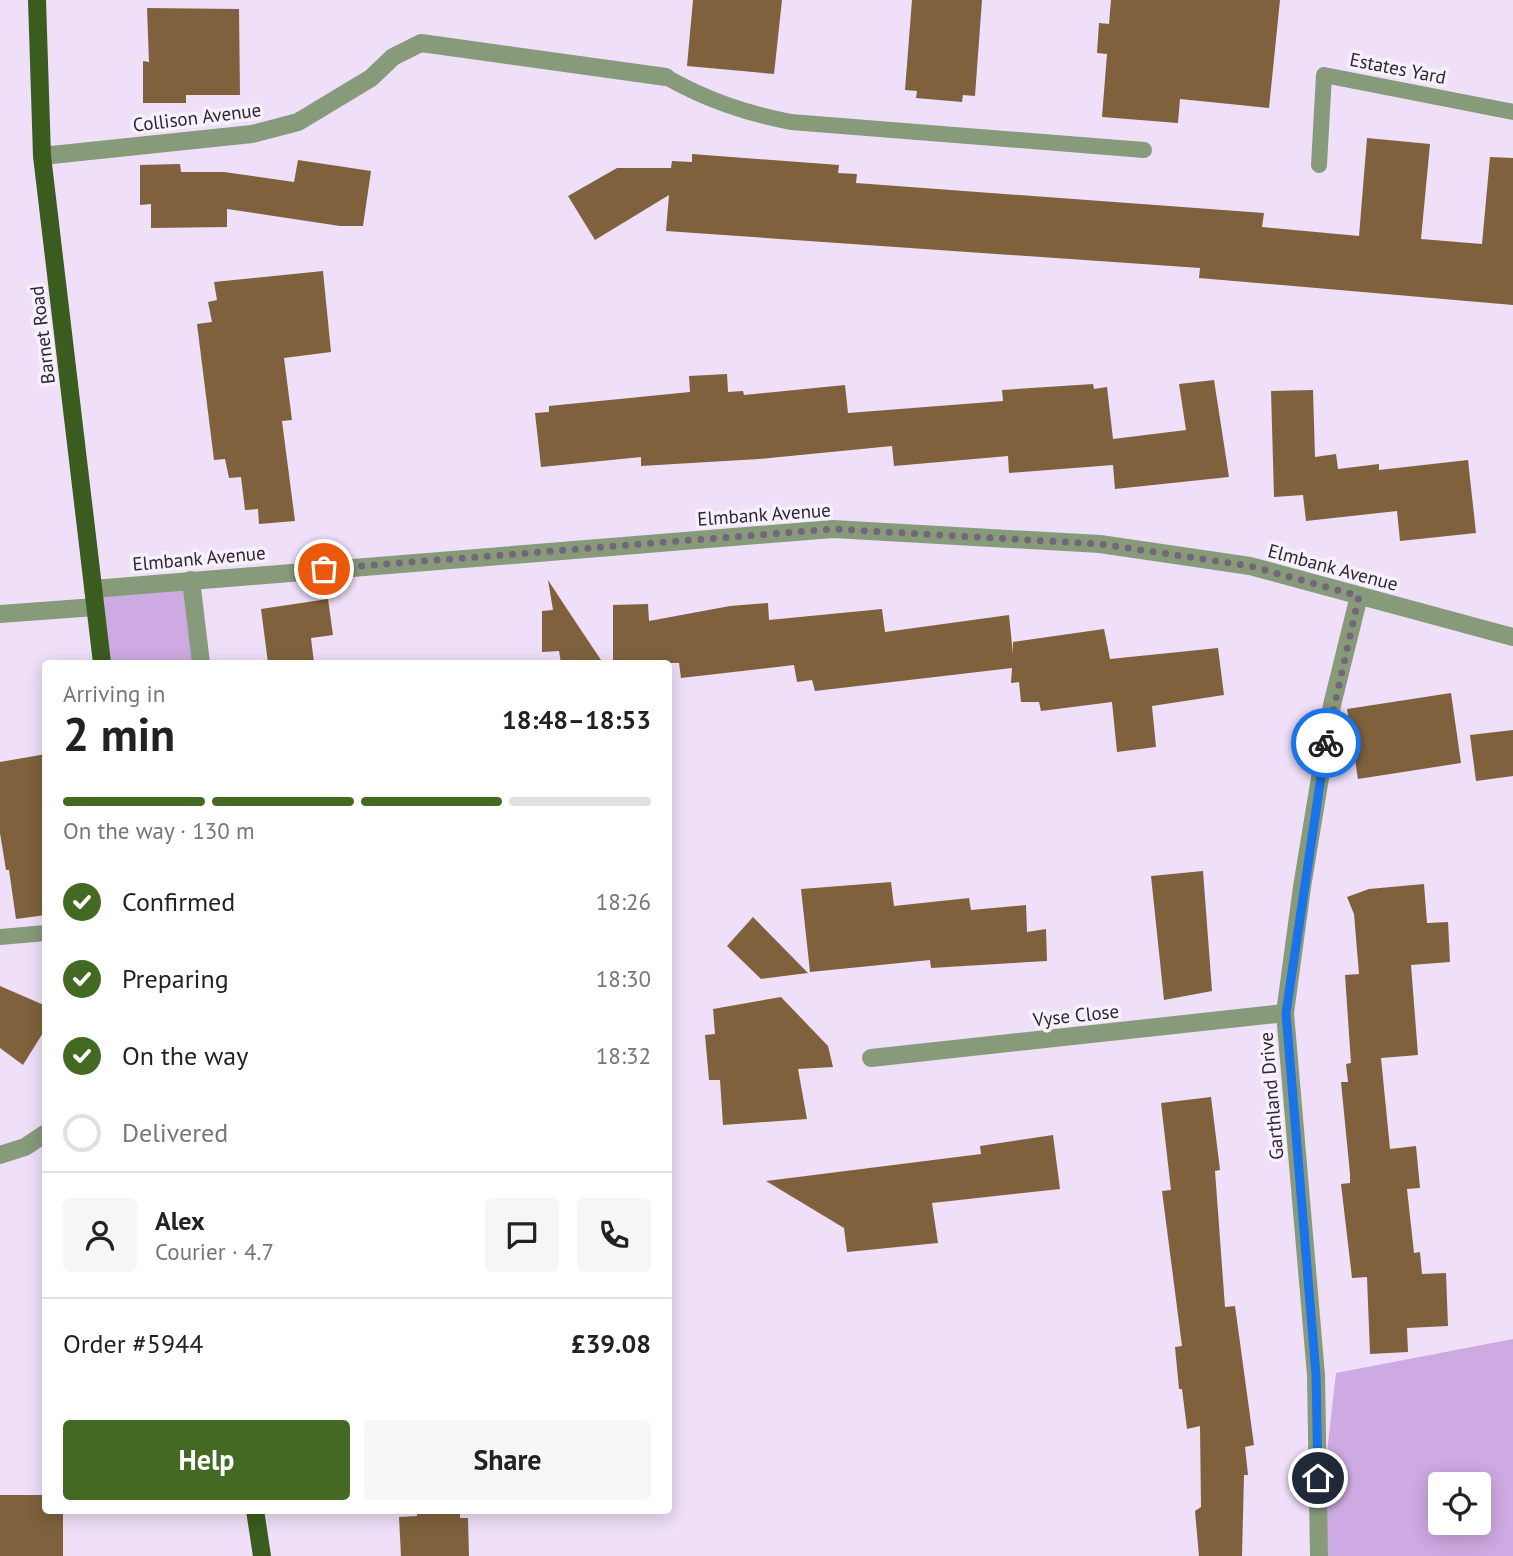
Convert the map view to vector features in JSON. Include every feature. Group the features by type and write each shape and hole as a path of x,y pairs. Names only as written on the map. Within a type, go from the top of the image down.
{"main road":[{"name":"Barnet Road","path":"37,0 42,156 102,660"},
{"path":"256,1514 262,1556"}],"street":[{"name":"Collison Avenue","path":"42,156 252,134 298,122 371,78 393,57 421,43 666,77"},
{"name":"Elmbank Avenue","path":"0,614 191,579 833,529 1100,544 1250,566 1513,637"},
{"path":"191,579 201,660"},
{"name":"Garthland Drive","path":"1319,1556 1316,1375 1286,1013 1302,887 1332,705 1359,596"},
{"name":"Vyse Close","path":"871,1058 1286,1013"},
{"path":"0,1155 24,1147 42,1136"}],"lane":[{"name":"Estates Yard","path":"1319,165 1324,75 1513,111"},
{"path":"666,77 701,97 746,113 791,122 1144,150"},
{"path":"0,937 42,933"}],"shaded area":[{"path":"191,580 201,660 102,660 93,589"},
{"path":"1513,1339 1513,1556 1318,1556 1318,1532 1336,1373"}],"building":[{"path":"693,0 782,0 774,74 687,66"},
{"path":"912,0 982,0 975,96 963,95 962,102 916,98 917,91 905,90"},
{"path":"1111,0 1280,0 1269,108 1180,99 1178,123 1102,117 1107,54 1097,53 1099,23 1109,24"},
{"path":"147,8 239,9 240,95 186,95 186,103 143,103 143,61 149,62"},
{"path":"1367,138 1430,144 1421,239 1482,244 1490,157 1513,158 1513,305 1199,278 1200,268 666,231 669,195 595,240 568,196 617,168 671,168 672,161 692,162 692,154 839,165 838,173 857,174 856,183 1264,213 1262,227 1359,236"},
{"path":"298,160 371,171 363,226 340,226 227,209 227,227 151,228 151,204 140,205 140,165 180,164 181,172 224,172 294,182"},
{"path":"323,271 331,352 284,358 292,420 282,421 295,521 259,524 258,509 245,510 241,477 229,478 225,459 214,460 197,324 212,322 208,302 217,300 214,282"},
{"path":"727,374 728,392 743,391 744,395 845,385 848,413 1003,401 1002,390 1093,384 1094,389 1107,387 1113,439 1186,430 1179,384 1214,380 1229,477 1115,489 1113,465 1009,473 1008,456 894,466 892,446 759,459 641,466 641,457 541,467 535,413 549,412 549,406 690,392 689,376"},
{"path":"1313,390 1315,457 1336,454 1338,469 1379,464 1379,470 1468,460 1476,533 1400,541 1397,511 1306,521 1303,495 1274,497 1271,391"},
{"path":"548,580 601,660 560,660 559,651 542,652 542,611 553,610"},
{"path":"328,599 333,635 311,638 314,660 268,660 261,609"},
{"path":"768,603 769,620 882,609 885,632 1009,615 1013,654 1013,642 1104,629 1110,659 1218,648 1224,695 1152,706 1156,747 1117,752 1112,702 1041,711 1039,702 1021,702 1019,682 1011,683 1012,668 815,691 812,680 797,682 794,665 681,678 679,663 672,663 672,660 613,660 613,605 648,604 649,621 730,606"},
{"path":"1451,693 1461,763 1358,779 1347,709"},
{"path":"1513,730 1513,776 1476,781 1470,735"},
{"path":"42,755 42,916 16,919 0,833 0,762"},
{"path":"1203,871 1212,991 1164,1000 1151,876"},
{"path":"891,882 894,906 969,898 971,910 1026,905 1027,932 1046,929 1047,961 931,968 930,960 810,972 801,889"},
{"path":"1424,884 1427,923 1448,922 1450,962 1411,965 1418,1055 1381,1058 1390,1149 1416,1146 1420,1188 1407,1189 1414,1253 1420,1252 1422,1274 1446,1273 1448,1326 1407,1328 1408,1352 1370,1354 1367,1277 1352,1278 1341,1184 1350,1183 1341,1082 1348,1082 1346,1064 1351,1063 1345,975 1359,974 1354,914 1347,897 1369,889"},
{"path":"753,917 808,973 761,979 727,946"},
{"path":"0,986 42,1004 42,1034 23,1065 0,1048"},
{"path":"781,997 828,1046 833,1067 798,1069 807,1119 723,1125 720,1080 709,1080 705,1035 715,1034 713,1009"},
{"path":"1211,1097 1220,1170 1215,1171 1225,1307 1235,1306 1254,1445 1245,1447 1248,1475 1244,1475 1242,1556 1199,1556 1195,1511 1201,1507 1200,1426 1187,1429 1182,1389 1179,1389 1175,1347 1182,1346 1162,1191 1171,1190 1161,1103"},
{"path":"1053,1135 1060,1189 932,1203 938,1243 847,1252 844,1228 766,1181 981,1154 980,1146"},
{"path":"0,1495 42,1495 42,1514 63,1514 63,1556 0,1556"},
{"path":"460,1514 460,1518 468,1518 469,1556 401,1556 399,1517"}],"way so far":[{"path":"324,569 833,529 1100,544 1250,566 1359,596 1332,705 1326,743"}],"route":[{"path":"1318,1478 1316,1375 1286,1013 1302,887 1326,743"}]}
